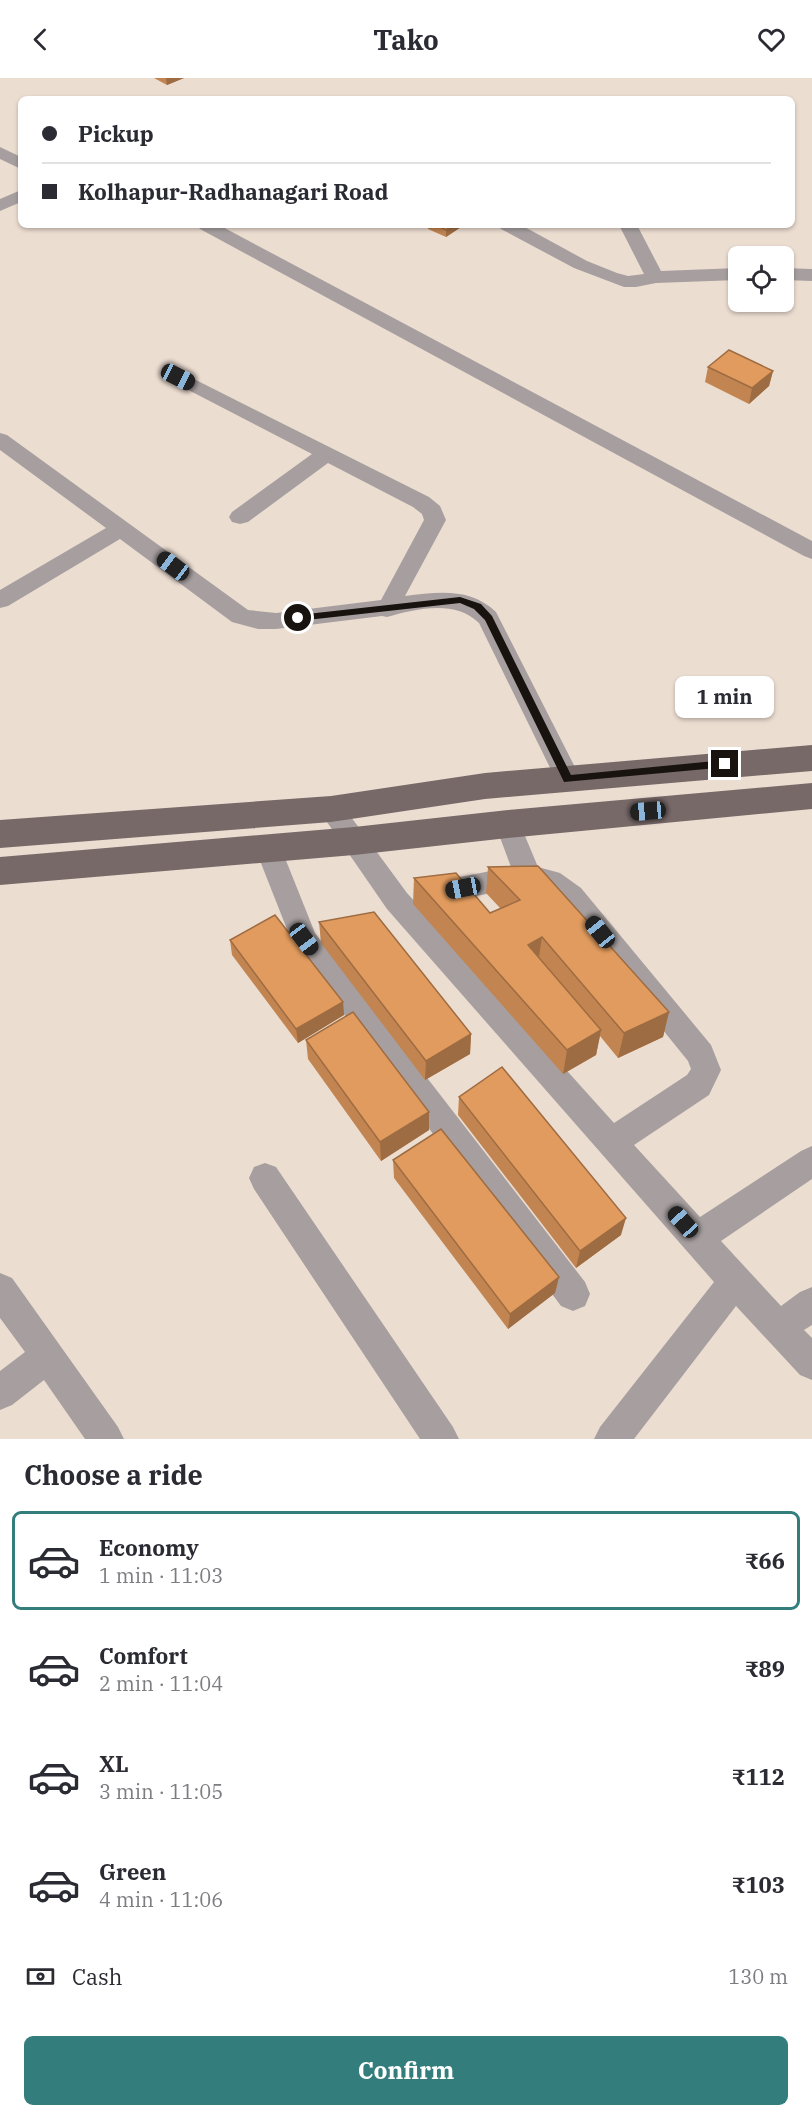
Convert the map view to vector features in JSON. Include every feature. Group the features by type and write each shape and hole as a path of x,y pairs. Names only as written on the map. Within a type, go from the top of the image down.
{"main road":[{"path":"0,834 331,809 485,786 812,758"},
{"path":"0,871 354,841 508,824 812,796"}],"street":[{"path":"0,152 18,162"},
{"path":"0,206 18,197"},
{"path":"212,228 810,549"},
{"path":"513,228 603,275 625,281 639,282 655,277 728,274"},
{"path":"630,228 655,277"},
{"path":"794,274 812,275"},
{"path":"178,377 421,502 432,510 435,520 387,609"},
{"path":"0,440 240,616 258,621 276,621 460,600 477,607 488,618 568,779"},
{"path":"0,466 20,454"},
{"path":"240,517 326,454"},
{"path":"0,600 123,528"},
{"path":"331,809 397,901 778,1329 812,1363"},
{"path":"508,824 528,875"},
{"path":"268,848 304,939 573,1294"},
{"path":"397,901 528,875 550,881 571,896 700,1054 706,1070 698,1085 612,1142"},
{"path":"697,1238 812,1161"},
{"path":"265,1178 441,1439"},
{"path":"612,1439 735,1281"},
{"path":"0,1290 106,1439"},
{"path":"778,1329 812,1304"},
{"path":"0,1394 48,1356"}],"building":[{"path":"729,350 773,371 752,388 708,367"},
{"path":"538,866 669,1012 624,1033 542,937 528,945 601,1030 567,1050 414,878 456,873 490,913 520,900 488,867"},
{"path":"374,912 471,1034 426,1061 319,922"},
{"path":"275,915 343,1002 296,1029 230,940"},
{"path":"353,1012 429,1112 380,1142 306,1040"},
{"path":"502,1067 626,1218 580,1251 459,1097"},
{"path":"441,1129 559,1277 510,1314 393,1160"}],"route":[{"path":"298,618 387,609 441,600 460,600 477,607 488,618 568,779 725,764"}]}
